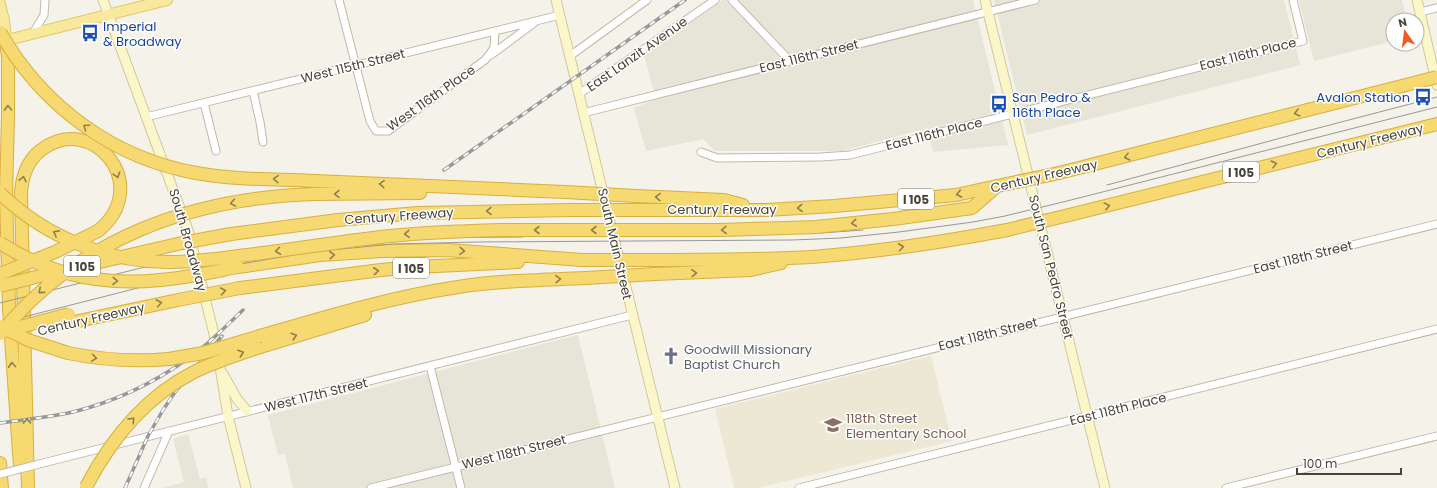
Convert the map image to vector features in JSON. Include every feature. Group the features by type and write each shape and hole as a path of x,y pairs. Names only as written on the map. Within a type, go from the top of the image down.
{"highway":[{"path":"2,38 22,66 48,96 83,126 122,149 166,166 203,174 226,176 724,200 766,210"},
{"path":"2,38 8,57 6,194 9,309 22,488"},
{"name":"Century Freeway","path":"0,286 193,240 338,220 417,213 570,210 766,210 834,206 956,195 1059,173 1437,77"},
{"name":"Century Freeway","path":"0,340 69,318 93,317 240,288 415,267 582,260 733,260 812,257 907,246 1007,230 1437,124"},
{"path":"0,274 55,252 94,233 110,219 116,211 119,201 120,185 114,166 101,150 92,144 82,141 68,140 57,142 48,146 32,159 24,173 21,203 28,488"},
{"path":"0,193 34,220 70,240 112,255 135,260 191,262 391,236 429,233 502,230 727,230 816,226 893,219 972,208 997,186"},
{"path":"0,333 30,301 57,277 89,255 129,234 177,217 229,204 274,197 314,194 418,193 463,188"},
{"path":"0,243 27,259 71,275 123,282 160,280 320,255 382,251 448,250 582,260"},
{"path":"0,326 28,340 68,353 121,361 168,359 259,342 398,306 463,291 531,281 752,270 812,257"},
{"path":"0,333 69,318"},
{"path":"86,487 101,460 120,433 154,399 194,372 259,342"},
{"path":"0,464 2,488"}],"main road":[{"name":"South Broadway","path":"103,0 188,230 216,342 228,416 246,488"},
{"path":"0,4 4,21 2,38 33,33 167,0"},
{"name":"South Main Street","path":"556,0 656,416 675,488"},
{"name":"South San Pedro Street","path":"985,0 1105,488"},
{"path":"1417,0 1420,12"},
{"path":"1425,33 1437,85"},
{"path":"220,369 247,412"}],"street":[{"path":"33,33 44,15 45,0"},
{"path":"339,0 355,66"},
{"path":"570,56 647,0"},
{"name":"East Lanzit Avenue","path":"579,94 715,0"},
{"path":"732,0 790,61"},
{"name":"East 116th Street","path":"583,113 1035,0"},
{"name":"East 116th Place","path":"701,152 717,158 821,157 850,155 1303,41 1293,0"},
{"path":"1420,12 1437,8"},
{"name":"West 115th Street","path":"146,117 560,15"},
{"name":"West 116th Place","path":"355,66 370,121 376,131 388,131 537,21"},
{"name":"West 116th Place","path":"485,60 494,48 495,31"},
{"path":"253,91 263,142"},
{"path":"204,103 216,151"},
{"name":"East 118th Street","path":"656,416 1437,224"},
{"name":"West 117th Street","path":"0,474 632,315"},
{"name":"East 118th Place","path":"799,488 1437,329"},
{"path":"430,366 460,488"},
{"name":"West 118th Street","path":"371,488 656,416"},
{"path":"144,488 169,431"},
{"path":"1226,488 1437,436"}],"shaded area":[{"path":"723,0 973,0 1008,145 933,152 928,128 842,151 715,151 703,139 646,151 634,108 656,99 644,56"},
{"path":"994,0 1284,0 1300,65 1027,135"},
{"path":"1299,0 1402,0 1405,12 1385,12 1385,43 1314,61"},
{"path":"578,335 615,488 293,488 285,454 278,455 268,415"},
{"name":"118th Street Elementary School","path":"931,356 952,441 758,488 734,488 715,409"},
{"path":"188,434 200,479 206,477 208,488 162,488 184,482 173,439"}],"tram line":[{"path":"1107,185 1437,97"},
{"path":"0,323 185,276 235,265 310,252 393,244 792,240 841,238 973,222 1067,201 1437,107"},
{"path":"821,233 863,230"},
{"path":"0,303 153,265 234,252 308,244 392,238 523,237"}],"railway":[{"path":"444,170 685,0"},
{"path":"0,423 73,412 103,403 132,391 160,377 194,355 243,310"},
{"path":"125,488 148,436 163,410 175,392 222,336"}],"place":[{"name":"Imperial & Broadway","path":"90,33"},
{"name":"Avalon Station","path":"1423,97"},
{"name":"San Pedro & 116th Place","path":"999,104"},
{"name":"Goodwill Missionary Baptist Church","path":"671,356"},
{"name":"118th Street Elementary School","path":"833,425"}]}
